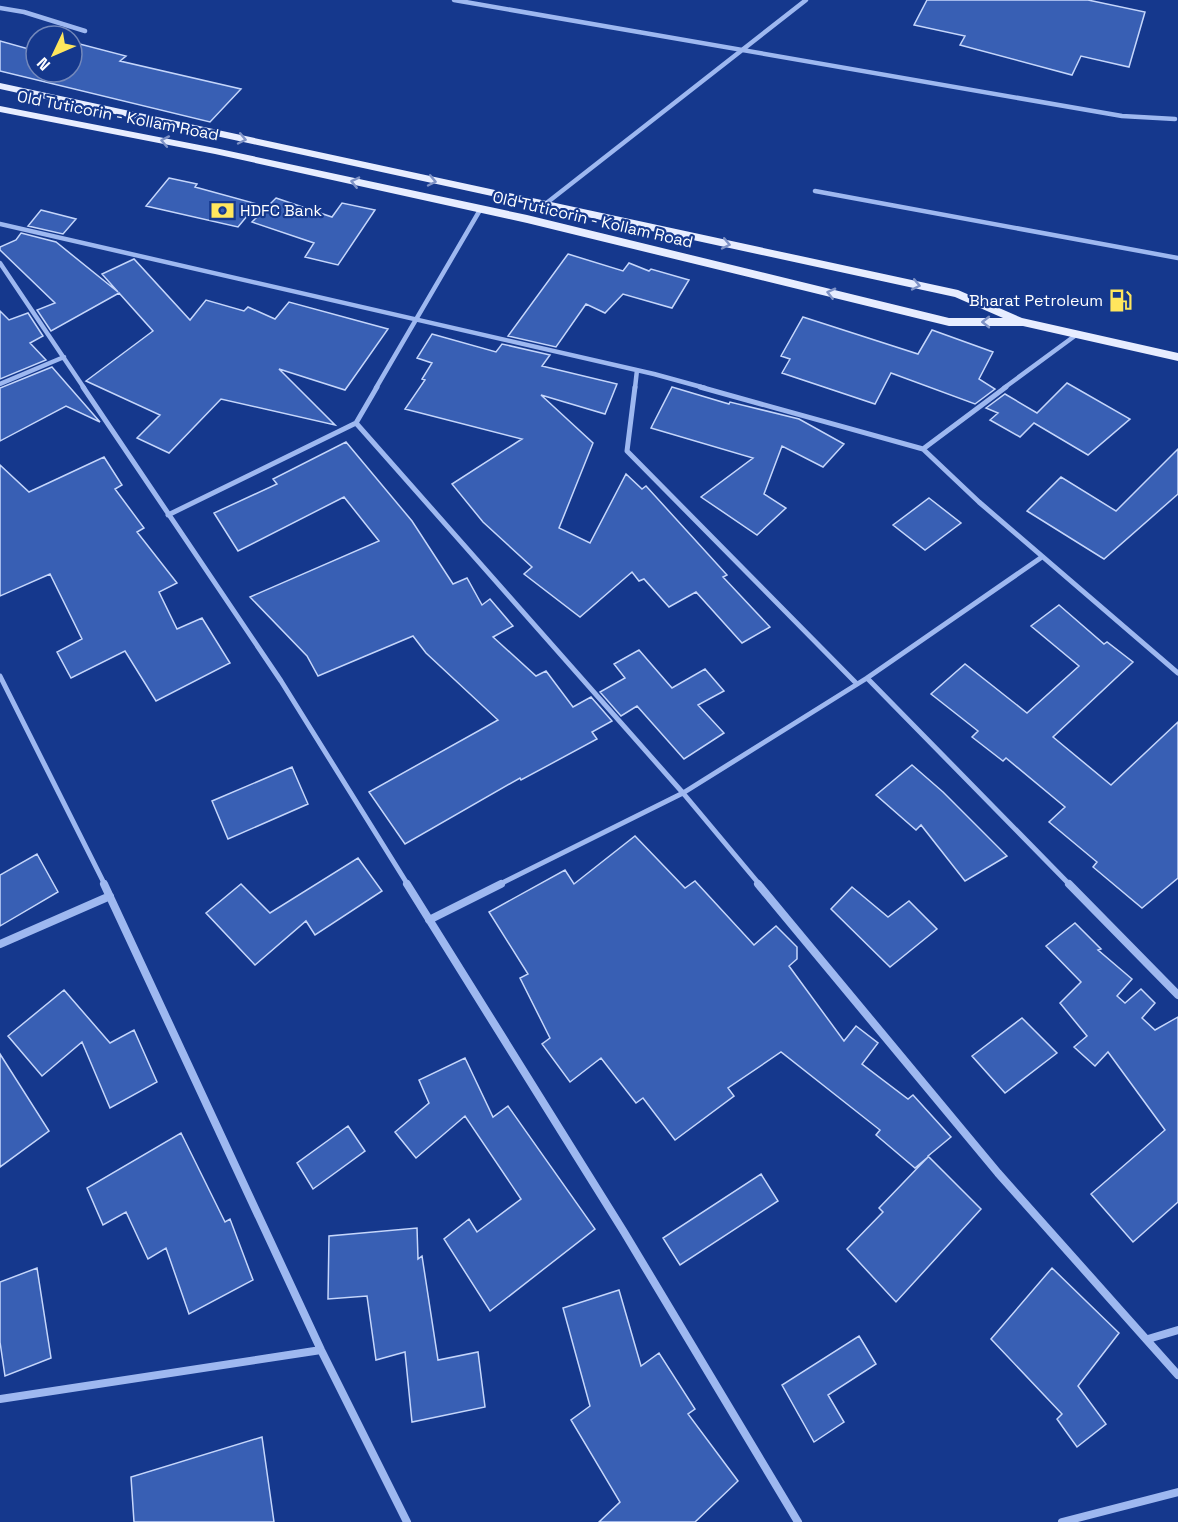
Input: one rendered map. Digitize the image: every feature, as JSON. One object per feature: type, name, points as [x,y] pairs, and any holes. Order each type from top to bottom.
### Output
[{"type":"main road","points":[[0,86],[958,294],[1023,322]]},
{"type":"main road","name":"Old Tuticorin - Kollam Road","points":[[0,109],[215,151],[538,221],[950,322],[1023,322],[1178,357]]},
{"type":"street","points":[[454,0],[1122,116],[1175,119]]},
{"type":"street","points":[[544,205],[806,0]]},
{"type":"street","points":[[0,8],[24,12],[85,31]]},
{"type":"street","points":[[814,191],[1178,258]]},
{"type":"street","points":[[168,514],[356,423],[480,210]]},
{"type":"street","points":[[0,224],[637,370],[923,449],[1042,557],[1178,673]]},
{"type":"street","points":[[0,263],[280,681],[624,1232],[798,1522]]},
{"type":"street","points":[[923,449],[1076,335]]},
{"type":"street","points":[[0,384],[64,357]]},
{"type":"street","points":[[637,370],[627,451],[856,683]]},
{"type":"street","points":[[356,423],[684,793],[998,1173],[1178,1375]]},
{"type":"street","points":[[429,920],[684,793],[867,678],[1042,557]]},
{"type":"street","points":[[0,676],[110,896],[321,1350],[407,1522]]},
{"type":"street","points":[[867,678],[1178,995]]},
{"type":"street","points":[[0,944],[110,896]]},
{"type":"street","points":[[1148,1340],[1178,1330]]},
{"type":"street","points":[[0,1399],[321,1350]]},
{"type":"street","points":[[1062,1522],[1178,1492]]},
{"type":"building","points":[[927,0],[1088,0],[1145,12],[1129,67],[1081,56],[1072,75],[960,45],[965,36],[914,25]]},
{"type":"building","points":[[0,41],[24,48],[24,77],[0,71]]},
{"type":"building","points":[[84,45],[126,56],[120,61],[241,89],[210,122],[54,84],[84,84]]},
{"type":"building","points":[[169,178],[197,184],[195,187],[257,204],[238,227],[146,206]]},
{"type":"building","points":[[276,198],[332,217],[342,203],[375,210],[338,265],[305,257],[314,243],[252,222]]},
{"type":"building","points":[[41,210],[76,219],[63,234],[28,226]]},
{"type":"building","points":[[21,233],[56,242],[118,292],[102,274],[134,259],[190,320],[206,300],[244,311],[248,307],[275,319],[289,302],[388,329],[345,390],[279,369],[335,425],[221,399],[169,453],[137,438],[160,415],[86,381],[153,331],[119,293],[51,331],[37,310],[55,303],[0,250],[0,247],[16,240]]},
{"type":"building","points":[[568,254],[623,271],[629,263],[649,271],[651,269],[689,280],[672,308],[623,294],[605,313],[586,304],[556,347],[508,336]]},
{"type":"building","points":[[0,311],[9,320],[28,313],[43,336],[30,343],[46,360],[0,379]]},
{"type":"building","points":[[803,317],[918,354],[932,330],[993,352],[979,379],[995,389],[975,404],[891,373],[875,404],[782,373],[790,359],[781,356]]},
{"type":"building","points":[[432,334],[496,352],[502,344],[550,355],[542,366],[617,384],[605,414],[541,395],[593,443],[559,528],[590,543],[626,474],[642,489],[646,486],[727,575],[723,577],[770,627],[742,643],[696,592],[669,607],[644,579],[639,581],[632,572],[580,617],[524,574],[532,567],[483,522],[452,484],[522,439],[405,409],[425,380],[422,379],[432,363],[417,358]]},
{"type":"building","points":[[52,367],[100,422],[66,406],[0,441],[0,388]]},
{"type":"building","points":[[1067,383],[1130,419],[1088,455],[1034,423],[1020,437],[990,420],[998,413],[986,408],[1005,394],[1037,413]]},
{"type":"building","points":[[672,387],[729,404],[730,402],[799,419],[844,444],[823,467],[782,446],[764,494],[786,508],[757,535],[701,497],[753,458],[651,428]]},
{"type":"building","points":[[346,442],[412,521],[453,584],[467,578],[482,605],[490,599],[513,626],[493,637],[536,676],[546,671],[573,707],[591,697],[612,721],[592,732],[597,739],[521,780],[520,778],[405,844],[369,792],[498,720],[426,653],[413,636],[318,676],[307,656],[250,597],[379,541],[344,497],[238,551],[214,513],[277,484],[273,479]]},
{"type":"building","points":[[1178,449],[1178,494],[1104,559],[1027,511],[1061,477],[1116,511]]},
{"type":"building","points":[[104,457],[122,485],[115,489],[144,528],[137,532],[177,583],[159,592],[177,629],[202,618],[230,663],[156,701],[125,651],[71,678],[57,652],[82,639],[50,574],[0,596],[0,465],[29,492]]},
{"type":"building","points":[[929,498],[961,523],[925,550],[893,525]]},
{"type":"building","points":[[1059,605],[1104,644],[1107,642],[1133,662],[1053,737],[1111,785],[1178,722],[1178,878],[1142,908],[1093,867],[1097,862],[1049,822],[1065,807],[1006,758],[1003,761],[972,737],[978,731],[931,694],[965,664],[1027,713],[1079,666],[1031,626]]},
{"type":"building","points":[[639,650],[672,688],[705,669],[724,691],[698,705],[724,733],[684,759],[637,706],[621,716],[600,692],[625,678],[614,664]]},
{"type":"building","points":[[912,765],[943,792],[1007,856],[965,881],[921,825],[916,830],[876,795]]},
{"type":"building","points":[[292,767],[308,804],[228,839],[212,801]]},
{"type":"building","points":[[635,836],[685,888],[695,881],[754,945],[776,926],[797,947],[797,959],[789,966],[844,1041],[856,1026],[878,1043],[862,1064],[908,1099],[913,1095],[951,1137],[928,1156],[981,1209],[896,1302],[847,1249],[883,1212],[879,1208],[928,1157],[915,1168],[876,1135],[880,1130],[781,1052],[728,1088],[734,1096],[675,1140],[643,1098],[636,1103],[601,1058],[570,1082],[542,1044],[550,1038],[520,978],[528,974],[489,912],[565,870],[574,884]]},
{"type":"building","points":[[37,854],[58,892],[0,926],[0,875]]},
{"type":"building","points":[[358,858],[382,891],[315,935],[306,921],[255,965],[206,913],[241,884],[270,913]]},
{"type":"building","points":[[852,887],[888,917],[909,901],[937,929],[890,967],[831,909]]},
{"type":"building","points":[[1075,923],[1101,949],[1098,950],[1132,979],[1117,996],[1125,1003],[1141,989],[1155,1003],[1142,1018],[1155,1030],[1178,1017],[1178,1202],[1133,1242],[1091,1194],[1165,1130],[1108,1052],[1095,1066],[1074,1047],[1087,1036],[1060,1003],[1081,982],[1046,946]]},
{"type":"building","points":[[64,990],[110,1043],[134,1030],[157,1082],[110,1108],[82,1042],[42,1076],[8,1036]]},
{"type":"building","points":[[1022,1018],[1057,1053],[1005,1093],[972,1056]]},
{"type":"building","points":[[0,1054],[49,1131],[0,1167]]},
{"type":"building","points":[[465,1058],[493,1117],[508,1106],[595,1229],[490,1311],[444,1239],[469,1219],[477,1232],[521,1199],[465,1116],[416,1158],[395,1132],[429,1103],[419,1080]]},
{"type":"building","points":[[348,1126],[365,1151],[313,1189],[297,1163]]},
{"type":"building","points":[[181,1133],[225,1222],[230,1219],[253,1280],[189,1314],[166,1248],[148,1259],[126,1212],[103,1225],[87,1188]]},
{"type":"building","points":[[761,1174],[778,1201],[680,1265],[663,1238]]},
{"type":"building","points":[[417,1228],[418,1259],[422,1256],[438,1360],[478,1352],[485,1407],[412,1422],[405,1352],[376,1360],[367,1296],[328,1299],[329,1236]]},
{"type":"building","points":[[37,1268],[51,1358],[5,1376],[0,1342],[0,1282]]},
{"type":"building","points":[[1052,1268],[1119,1333],[1078,1386],[1106,1424],[1077,1447],[1057,1419],[1062,1414],[991,1339]]},
{"type":"building","points":[[619,1290],[641,1366],[659,1353],[695,1409],[688,1414],[738,1481],[695,1522],[599,1522],[620,1502],[571,1420],[590,1406],[563,1308]]},
{"type":"building","points":[[859,1336],[876,1364],[828,1395],[844,1422],[814,1442],[782,1385]]},
{"type":"building","points":[[262,1437],[274,1522],[134,1522],[131,1477]]},
{"type":"place","name":"HDFC Bank","points":[[222,210]]},
{"type":"place","name":"Bharat Petroleum","points":[[1121,300]]}]
